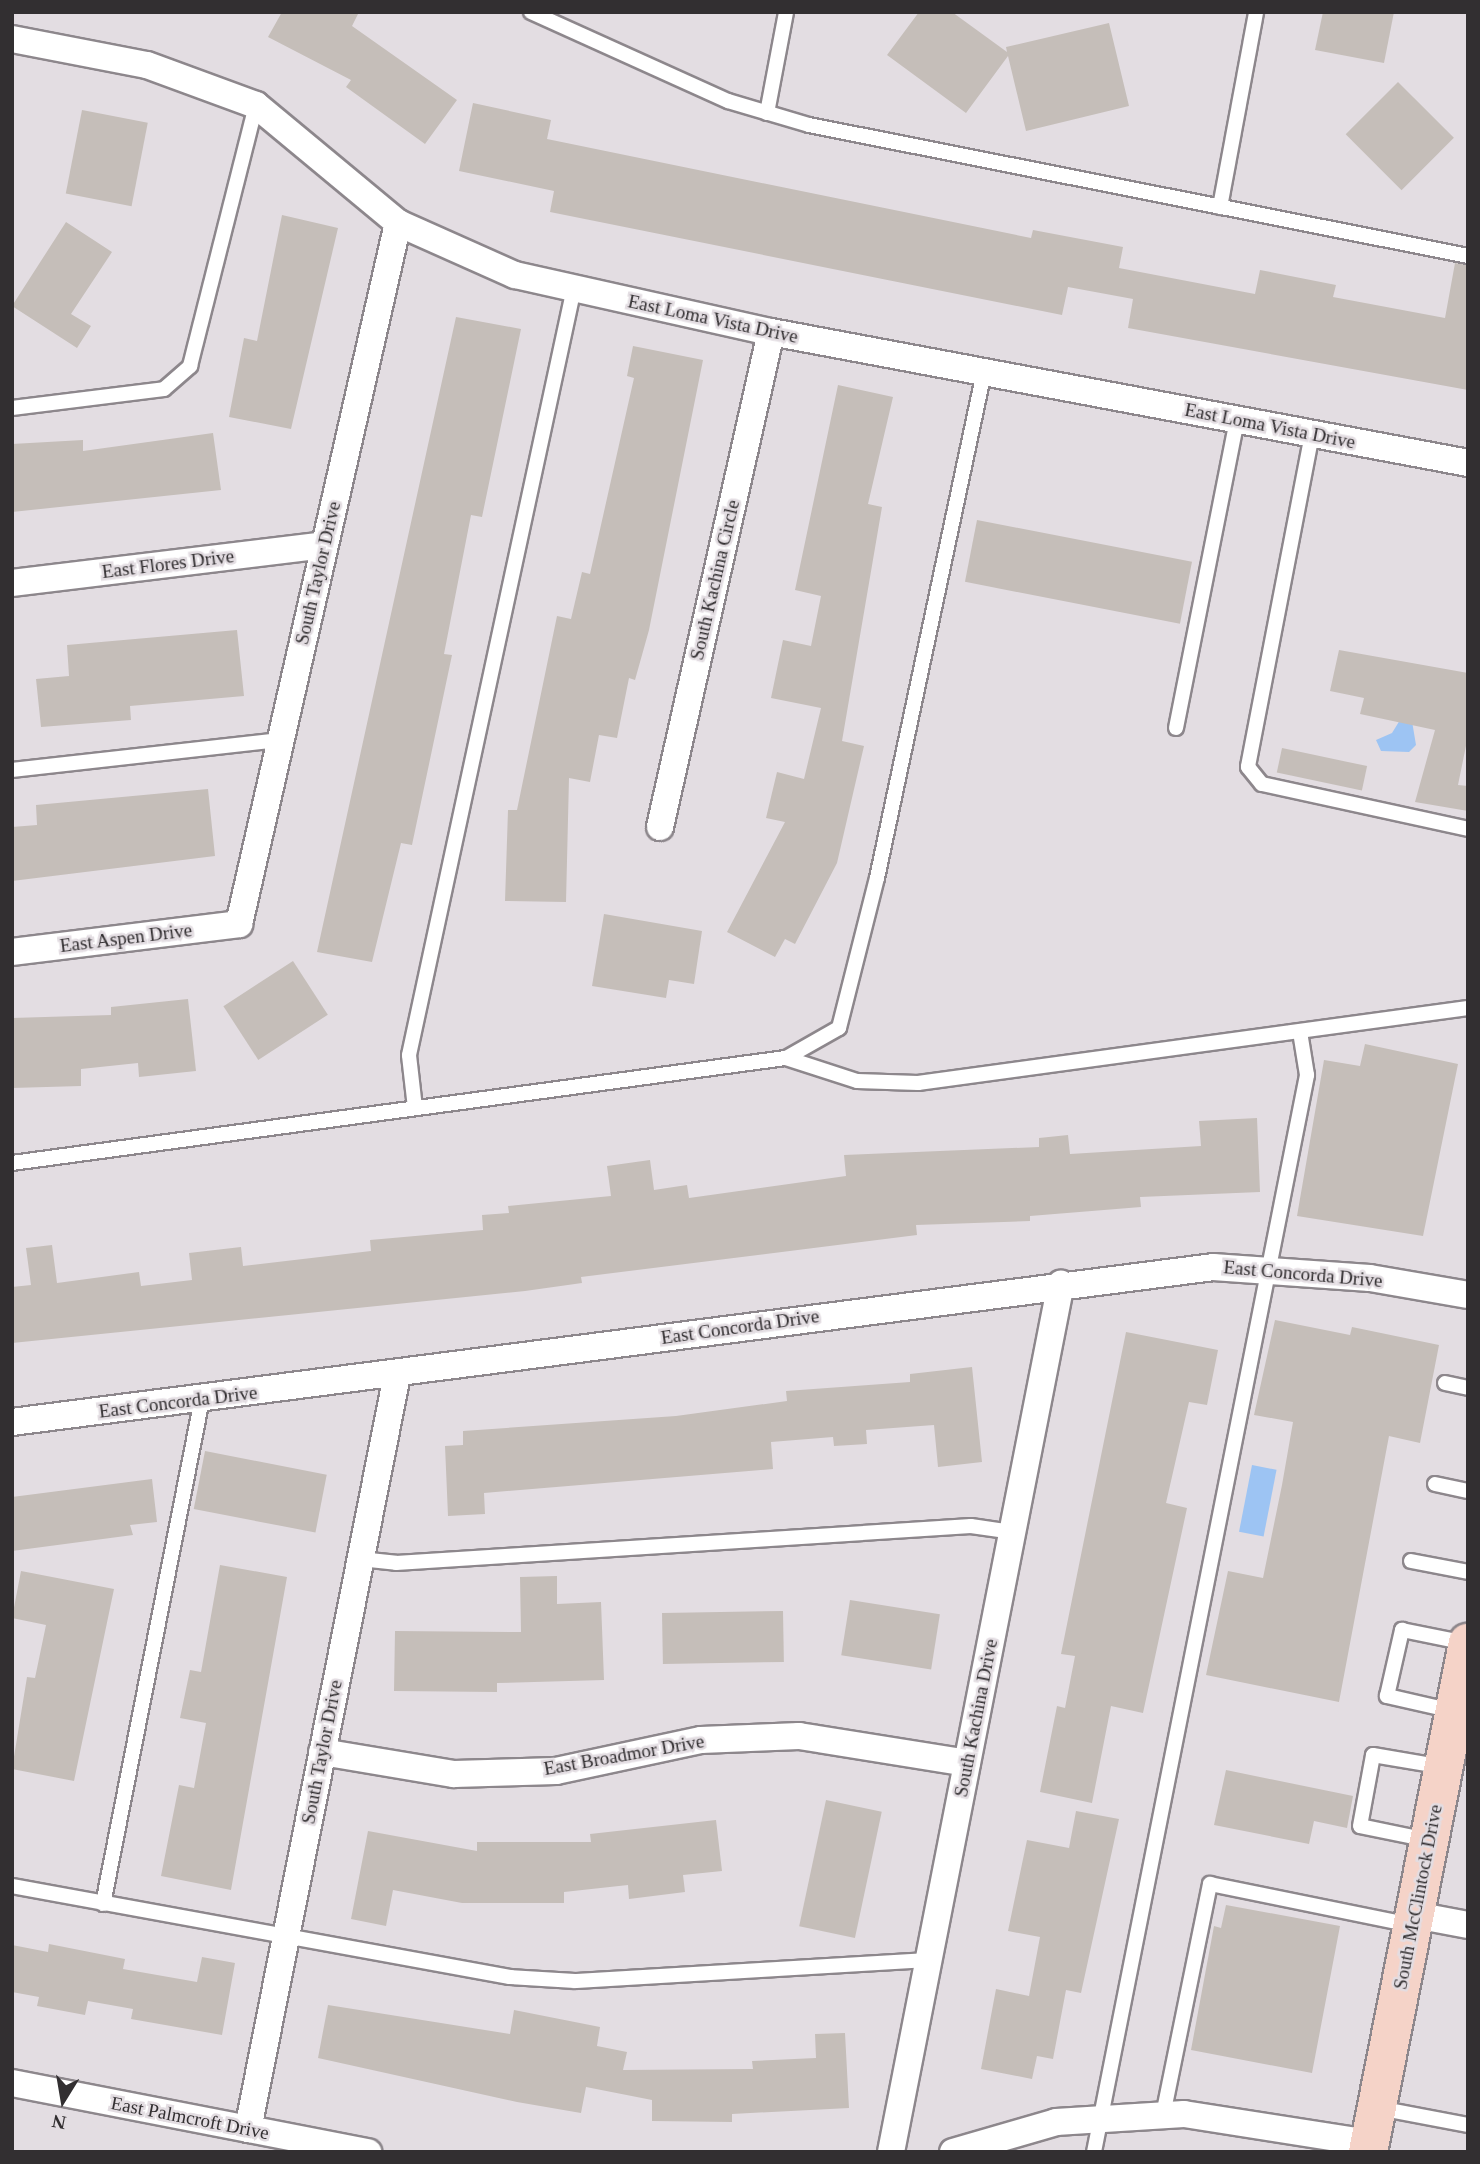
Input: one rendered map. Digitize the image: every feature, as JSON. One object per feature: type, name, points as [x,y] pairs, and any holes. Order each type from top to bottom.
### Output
[{"type":"main road","name":"South McClintock Drive","points":[[1372,2134],[1429,1840],[1444,1768],[1458,1719],[1468,1643]]},
{"type":"street","name":"East Loma Vista Drive","points":[[12,39],[147,65],[256,105],[398,223],[515,275],[771,332],[1468,463]]},
{"type":"street","name":"South Taylor Drive","points":[[239,925],[398,223]]},
{"type":"street","name":"South Kachina Circle","points":[[660,827],[771,332]]},
{"type":"street","name":"East Flores Drive","points":[[12,583],[324,545]]},
{"type":"street","name":"East Aspen Drive","points":[[12,952],[239,925]]},
{"type":"street","name":"East Concorda Drive","points":[[12,1422],[397,1375],[1061,1283],[1213,1267],[1266,1269],[1468,1296]]},
{"type":"street","name":"South Kachina Drive","points":[[891,2152],[1061,1283]]},
{"type":"street","name":"South Taylor Drive","points":[[248,2129],[397,1375]]},
{"type":"street","name":"East Broadmor Drive","points":[[322,1752],[454,1774],[556,1771],[701,1740],[799,1736],[967,1763]]},
{"type":"street","points":[[1414,1920],[1468,1925]]},
{"type":"street","name":"East Palmcroft Drive","points":[[12,2084],[368,2152]]},
{"type":"street","points":[[953,2152],[1056,2122],[1101,2116],[1163,2115],[1372,2134]]},
{"type":"lane","points":[[531,12],[766,113],[1468,256]]},
{"type":"lane","points":[[766,113],[786,12]]},
{"type":"lane","points":[[1220,207],[1256,12]]},
{"type":"lane","points":[[12,408],[164,389],[190,366],[256,105]]},
{"type":"lane","points":[[415,1108],[409,1055],[575,288]]},
{"type":"lane","points":[[12,1163],[786,1058],[839,1028],[877,878],[984,372]]},
{"type":"lane","points":[[1176,728],[1237,420]]},
{"type":"lane","points":[[1312,434],[1248,767],[1262,784],[1468,829]]},
{"type":"lane","points":[[12,770],[280,740]]},
{"type":"lane","points":[[786,1058],[857,1081],[918,1083],[1468,1008]]},
{"type":"lane","points":[[1094,2152],[1266,1269],[1307,1075],[1300,1032]]},
{"type":"lane","points":[[1445,1383],[1468,1388]]},
{"type":"lane","points":[[103,1904],[202,1399]]},
{"type":"lane","points":[[1435,1484],[1468,1491]]},
{"type":"lane","points":[[360,1559],[396,1563],[971,1526],[1012,1532]]},
{"type":"lane","points":[[1411,1561],[1468,1572]]},
{"type":"lane","points":[[1458,1719],[1387,1696],[1402,1630],[1468,1643]]},
{"type":"lane","points":[[1429,1840],[1360,1826],[1373,1755],[1444,1768]]},
{"type":"lane","points":[[1163,2115],[1210,1884],[1414,1920]]},
{"type":"lane","points":[[12,1886],[285,1939],[510,1977],[575,1981],[929,1960]]},
{"type":"lane","points":[[1372,2134],[1468,2125]]},
{"type":"water","points":[[1400,720],[1412,721],[1416,745],[1409,752],[1381,751],[1376,740],[1392,733]]},
{"type":"water","points":[[1252,1465],[1277,1470],[1264,1537],[1239,1532]]},
{"type":"building","points":[[282,12],[359,12],[352,26],[457,100],[425,144],[346,87],[351,80],[268,37]]},
{"type":"building","points":[[919,12],[952,12],[1007,52],[1006,47],[1109,23],[1129,106],[1026,131],[1008,56],[966,113],[887,55]]},
{"type":"building","points":[[1323,12],[1394,12],[1384,63],[1315,50]]},
{"type":"building","points":[[1398,82],[1454,138],[1402,190],[1346,134]]},
{"type":"building","points":[[473,103],[551,120],[547,139],[1031,238],[1033,230],[1123,247],[1119,268],[1255,294],[1260,270],[1336,285],[1333,297],[1445,318],[1455,263],[1468,265],[1468,390],[1128,328],[1133,299],[1068,287],[1062,315],[550,212],[554,191],[459,171]]},
{"type":"building","points":[[82,110],[148,123],[132,206],[66,193]]},
{"type":"building","points":[[282,215],[338,228],[291,429],[229,417],[244,338],[257,341]]},
{"type":"building","points":[[66,222],[112,252],[71,314],[91,326],[77,348],[12,306]]},
{"type":"building","points":[[456,317],[521,329],[482,517],[471,515],[444,654],[452,655],[412,845],[401,843],[372,962],[317,952]]},
{"type":"building","points":[[633,346],[703,360],[649,630],[635,680],[629,678],[617,738],[599,735],[590,782],[569,778],[566,902],[505,901],[508,810],[517,810],[557,616],[571,619],[582,572],[590,574],[634,378],[627,376]]},
{"type":"building","points":[[838,385],[893,397],[868,504],[882,507],[842,741],[864,746],[837,863],[795,944],[785,939],[775,957],[727,932],[785,822],[766,818],[777,772],[804,779],[821,708],[771,698],[783,640],[811,646],[821,596],[795,590]]},
{"type":"building","points":[[213,433],[221,490],[12,512],[12,444],[83,440],[83,451]]},
{"type":"building","points":[[977,520],[1192,562],[1180,624],[965,582]]},
{"type":"building","points":[[237,630],[244,696],[130,706],[131,720],[41,727],[36,679],[69,676],[67,645]]},
{"type":"building","points":[[1339,650],[1468,673],[1468,736],[1458,785],[1468,786],[1468,811],[1415,802],[1435,730],[1360,714],[1364,698],[1330,691]]},
{"type":"building","points":[[1282,748],[1367,766],[1362,791],[1277,772]]},
{"type":"building","points":[[208,789],[215,856],[12,881],[12,827],[37,825],[36,805]]},
{"type":"building","points":[[604,914],[702,931],[694,984],[669,980],[666,998],[592,986]]},
{"type":"building","points":[[293,961],[328,1015],[258,1060],[223,1006]]},
{"type":"building","points":[[188,999],[196,1071],[139,1077],[138,1063],[81,1069],[81,1086],[12,1088],[12,1018],[111,1015],[111,1007]]},
{"type":"building","points":[[1365,1044],[1458,1064],[1423,1236],[1297,1216],[1324,1060],[1360,1066]]},
{"type":"building","points":[[1257,1118],[1260,1192],[1140,1197],[1141,1207],[1030,1216],[1030,1221],[916,1225],[917,1235],[581,1277],[582,1283],[525,1291],[12,1343],[12,1287],[31,1285],[26,1248],[52,1245],[57,1283],[139,1272],[141,1286],[192,1280],[189,1253],[241,1247],[243,1266],[371,1251],[370,1240],[483,1230],[482,1215],[509,1213],[508,1206],[611,1196],[607,1166],[650,1160],[654,1190],[687,1185],[689,1198],[846,1176],[844,1155],[1039,1147],[1039,1138],[1068,1135],[1070,1154],[1201,1146],[1199,1121]]},
{"type":"building","points":[[1275,1320],[1350,1335],[1352,1327],[1439,1345],[1420,1443],[1389,1436],[1339,1702],[1206,1675],[1228,1571],[1263,1578],[1282,1485],[1293,1422],[1254,1415]]},
{"type":"building","points":[[1126,1332],[1218,1350],[1207,1405],[1189,1402],[1166,1503],[1187,1508],[1143,1713],[1111,1706],[1092,1803],[1040,1792],[1057,1706],[1065,1708],[1075,1656],[1061,1654]]},
{"type":"building","points":[[972,1367],[982,1462],[938,1467],[934,1425],[866,1430],[867,1444],[834,1446],[833,1437],[771,1442],[773,1469],[484,1493],[485,1514],[448,1516],[445,1446],[463,1445],[463,1431],[676,1416],[787,1401],[786,1391],[910,1382],[910,1374]]},
{"type":"building","points":[[205,1451],[327,1475],[315,1533],[194,1509]]},
{"type":"building","points":[[152,1479],[157,1522],[130,1525],[133,1535],[12,1551],[12,1497]]},
{"type":"building","points":[[220,1565],[287,1577],[231,1890],[161,1876],[179,1785],[194,1788],[206,1723],[180,1718],[190,1670],[201,1672]]},
{"type":"building","points":[[21,1571],[114,1589],[74,1781],[12,1769],[27,1677],[35,1678],[46,1625],[12,1618]]},
{"type":"building","points":[[557,1576],[557,1604],[601,1602],[604,1680],[497,1683],[497,1692],[394,1691],[395,1631],[521,1632],[520,1577]]},
{"type":"building","points":[[850,1600],[940,1614],[931,1670],[841,1655]]},
{"type":"building","points":[[783,1611],[784,1662],[663,1664],[662,1613]]},
{"type":"building","points":[[1226,1770],[1353,1796],[1347,1828],[1314,1821],[1309,1844],[1214,1825]]},
{"type":"building","points":[[826,1800],[882,1812],[855,1938],[799,1926]]},
{"type":"building","points":[[1076,1811],[1119,1819],[1081,1993],[1066,1990],[1053,2059],[1037,2056],[1032,2079],[981,2069],[996,1989],[1029,1996],[1040,1937],[1008,1931],[1027,1840],[1069,1848]]},
{"type":"building","points":[[716,1820],[722,1871],[683,1875],[685,1892],[629,1899],[628,1885],[564,1892],[564,1903],[462,1903],[393,1890],[386,1926],[351,1919],[368,1831],[477,1851],[477,1842],[591,1842],[590,1834]]},
{"type":"building","points":[[1226,1905],[1340,1926],[1312,2073],[1191,2050],[1214,1926],[1221,1928]]},
{"type":"building","points":[[49,1944],[125,1959],[123,1969],[197,1982],[202,1957],[235,1963],[222,2035],[131,2019],[133,2009],[88,2001],[85,2015],[37,2006],[39,1997],[12,1992],[12,1945],[48,1952]]},
{"type":"building","points":[[328,2005],[510,2034],[514,2010],[600,2027],[597,2046],[627,2052],[623,2070],[753,2069],[752,2061],[816,2058],[815,2034],[845,2033],[849,2108],[732,2114],[732,2122],[652,2121],[652,2100],[586,2087],[581,2113],[517,2102],[318,2058]]}]
